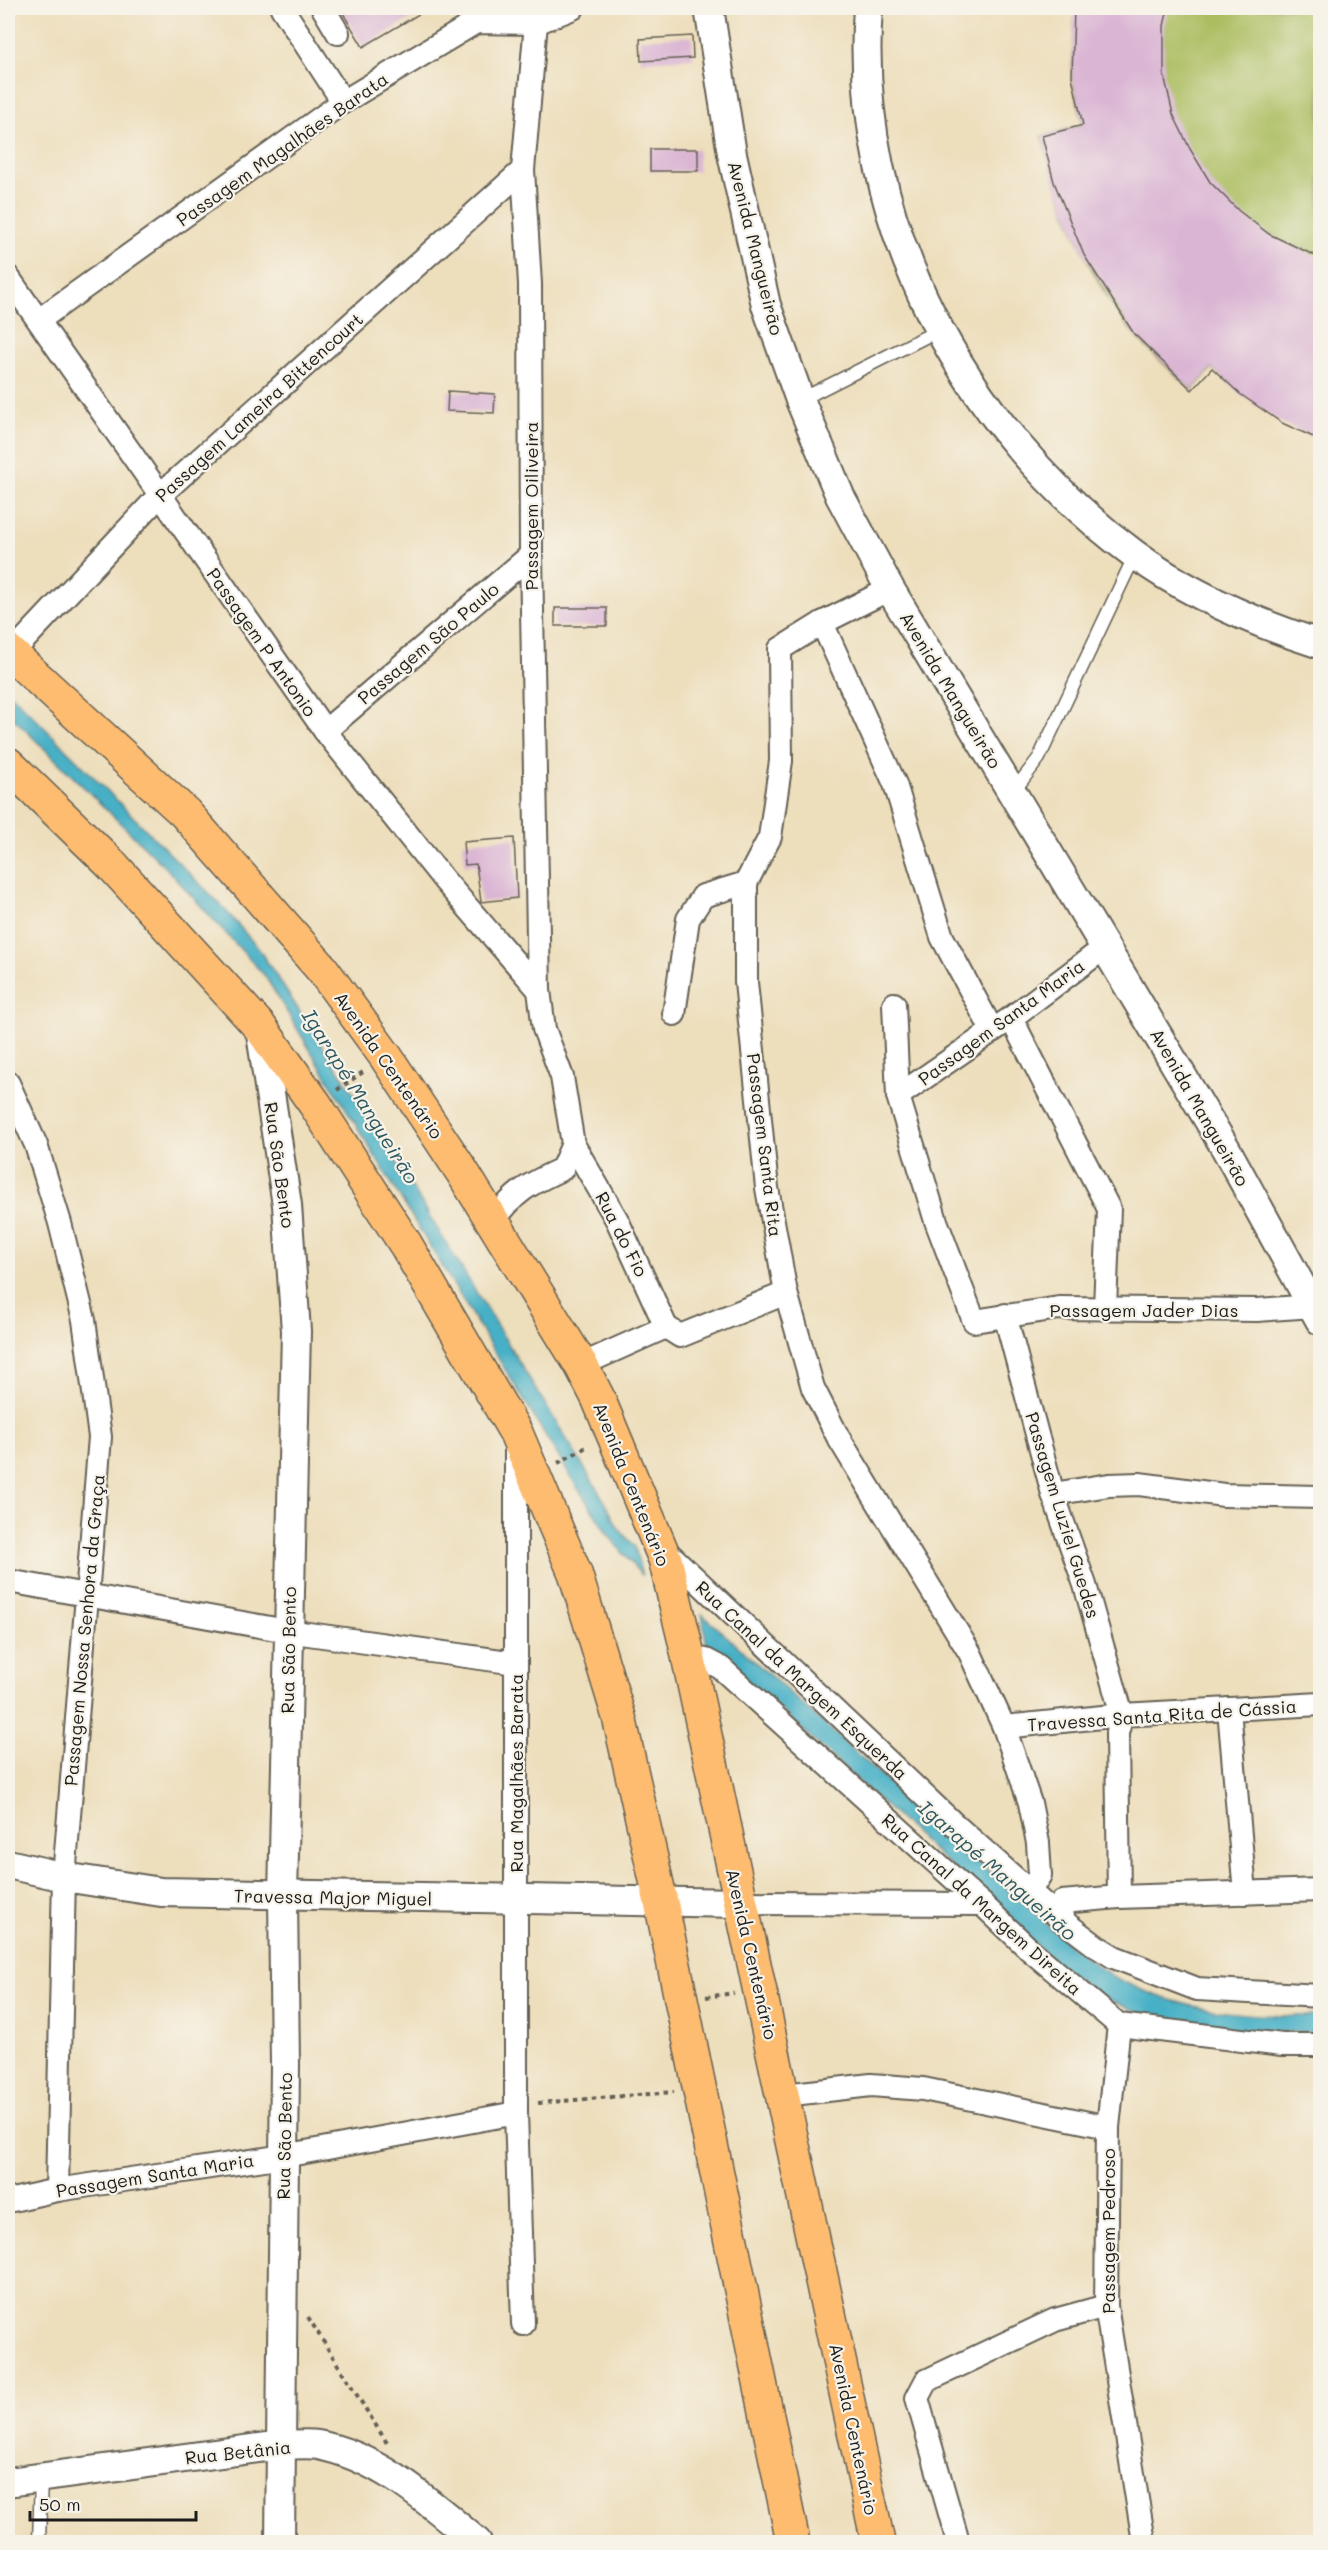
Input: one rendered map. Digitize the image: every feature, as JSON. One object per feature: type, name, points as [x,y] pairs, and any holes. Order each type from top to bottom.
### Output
[{"type":"main road","name":"Avenida Centenário","points":[[9,654],[185,813],[322,969],[386,1057],[493,1222],[581,1365],[598,1398],[665,1559],[689,1657],[878,2542]]},
{"type":"main road","points":[[8,764],[112,865],[260,1027],[315,1104],[406,1245],[516,1433],[578,1584],[619,1717],[661,1902],[794,2542]]},
{"type":"street","points":[[282,8],[343,102]]},
{"type":"street","points":[[323,8],[338,33]]},
{"type":"street","name":"Passagem Magalhães Barata","points":[[39,320],[343,102],[476,22],[536,23],[573,8]]},
{"type":"street","name":"Avenida Mangueirão","points":[[709,8],[732,154],[764,293],[800,400],[840,496],[890,589],[1226,1149],[1317,1313]]},
{"type":"street","points":[[868,8],[869,92],[879,160],[896,227],[920,291],[939,330],[989,411],[1032,464],[1081,512],[1135,555],[1193,591],[1255,621],[1320,644]]},
{"type":"street","name":"Passagem Oiliveira","points":[[536,23],[523,170],[530,284],[531,555],[539,990],[544,1029],[562,1077],[573,1144]]},
{"type":"street","name":"Passagem Lameira Bittencourt","points":[[9,654],[159,496],[523,170]]},
{"type":"street","name":"Passagem P Antonio","points":[[8,277],[325,731],[444,880],[539,990]]},
{"type":"street","name":"Passagem São Paulo","points":[[325,731],[531,555]]},
{"type":"street","name":"Passagem Santa Rita","points":[[890,589],[822,623],[780,649],[781,761],[770,837],[746,883],[748,1005],[766,1188],[786,1293],[818,1398],[838,1437],[970,1653],[1004,1727],[1030,1803],[1038,1844],[1040,1875],[1030,1891]]},
{"type":"street","points":[[822,623],[895,784],[942,938],[992,1030]]},
{"type":"street","points":[[674,1014],[688,919],[703,896],[746,883]]},
{"type":"street","name":"Passagem Santa Maria","points":[[898,1096],[1011,1018],[1104,948]]},
{"type":"street","points":[[894,1004],[898,1096]]},
{"type":"street","points":[[1011,1018],[1109,1209],[1105,1308]]},
{"type":"street","name":"Rua São Bento","points":[[260,1027],[287,1205],[296,1330],[287,1631],[283,1896],[284,2156],[280,2542]]},
{"type":"street","name":"Passagem Nossa Senhora da Graça","points":[[8,1083],[39,1156],[60,1223],[84,1320],[100,1437],[85,1596],[64,1877],[57,2190]]},
{"type":"street","name":"Passagem Jader Dias","points":[[898,1096],[936,1221],[974,1321],[1059,1308],[1257,1310],[1317,1313]]},
{"type":"street","points":[[493,1222],[509,1199],[535,1182],[562,1169],[573,1144]]},
{"type":"street","name":"Rua do Fio","points":[[573,1144],[617,1220],[666,1327]]},
{"type":"street","points":[[581,1365],[666,1327],[681,1336],[786,1293]]},
{"type":"street","name":"Passagem Luziel Guedes","points":[[1005,1315],[1053,1494],[1085,1585],[1122,1715]]},
{"type":"street","name":"Rua Magalhães Barata","points":[[516,1433],[516,2109],[523,2324]]},
{"type":"street","points":[[1053,1494],[1109,1485],[1139,1484],[1224,1495],[1320,1497]]},
{"type":"street","name":"Rua Canal da Margem Esquerda","points":[[658,1543],[841,1719],[1063,1921],[1114,1957],[1197,1989],[1320,1996]]},
{"type":"street","points":[[8,1581],[287,1631],[516,1663]]},
{"type":"street","name":"Rua Canal da Margem Direita","points":[[689,1657],[706,1660],[721,1668],[1029,1949],[1119,2025]]},
{"type":"street","name":"Travessa Santa Rita de Cássia","points":[[1004,1727],[1122,1715],[1320,1704]]},
{"type":"street","points":[[1229,1709],[1245,1893]]},
{"type":"street","points":[[1119,1897],[1117,1732],[1122,1715]]},
{"type":"street","name":"Travessa Major Miguel","points":[[8,1864],[64,1877],[161,1892],[740,1903]]},
{"type":"street","points":[[1063,1921],[1062,1902],[1119,1897],[1320,1890]]},
{"type":"street","points":[[740,1903],[982,1904]]},
{"type":"street","points":[[1119,2025],[1282,2045],[1320,2045]]},
{"type":"street","name":"Passagem Pedroso","points":[[1119,2025],[1108,2127],[1106,2306],[1144,2542]]},
{"type":"street","points":[[784,2096],[871,2085],[923,2089],[1108,2127]]},
{"type":"street","name":"Passagem Santa Maria","points":[[8,2201],[57,2190],[284,2156],[516,2109]]},
{"type":"street","points":[[958,2542],[917,2398],[929,2378],[1055,2320],[1106,2306]]},
{"type":"street","name":"Rua Betânia","points":[[8,2482],[281,2445],[317,2445],[344,2453],[385,2472],[417,2491],[477,2542]]},
{"type":"lane","points":[[800,400],[939,330]]},
{"type":"lane","points":[[1012,793],[1039,758],[1135,555]]},
{"type":"lane","points":[[39,2542],[41,2477]]},
{"type":"path","points":[[328,1095],[370,1068]]},
{"type":"path","points":[[552,1467],[589,1445]]},
{"type":"path","points":[[682,2002],[760,1988]]},
{"type":"path","points":[[516,2109],[699,2090]]},
{"type":"path","points":[[307,2315],[392,2452]]},
{"type":"green space","points":[[1075,8],[1320,8],[1320,440],[1263,408],[1212,368],[1192,390],[1136,336],[1105,292],[1067,214],[1042,136],[1083,125],[1072,77]]},
{"type":"water","points":[[8,691],[221,905],[258,948],[362,1106],[604,1500],[619,1529],[635,1547],[642,1576],[609,1536],[572,1479],[265,976],[167,869],[8,713]]},
{"type":"water","points":[[702,1614],[1072,1947],[1100,1968],[1143,1990],[1192,2006],[1242,2014],[1320,2016],[1320,2032],[1217,2032],[1152,2017],[1103,1998],[1059,1966],[781,1710],[707,1646]]},
{"type":"building","points":[[340,8],[429,8],[363,47]]},
{"type":"building","points":[[1074,8],[1168,8],[1164,26],[1164,75],[1173,114],[1210,182],[1239,211],[1269,234],[1320,258],[1320,440],[1282,423],[1240,394],[1212,368],[1192,390],[1134,334],[1084,255],[1054,182],[1042,136],[1083,125],[1072,77]]},
{"type":"building","points":[[692,36],[693,58],[641,61],[640,39]]},
{"type":"building","points":[[650,149],[698,149],[698,171],[650,171]]},
{"type":"building","points":[[448,391],[495,394],[494,413],[447,411]]},
{"type":"building","points":[[555,608],[607,608],[607,626],[555,626]]},
{"type":"building","points":[[514,838],[517,898],[481,902],[476,864],[465,865],[463,842]]},
{"type":"water label","name":"Igarapé Mangueirão","points":[[361,1096]]},
{"type":"water label","name":"Igarapé Mangueirão","points":[[998,1870]]}]
